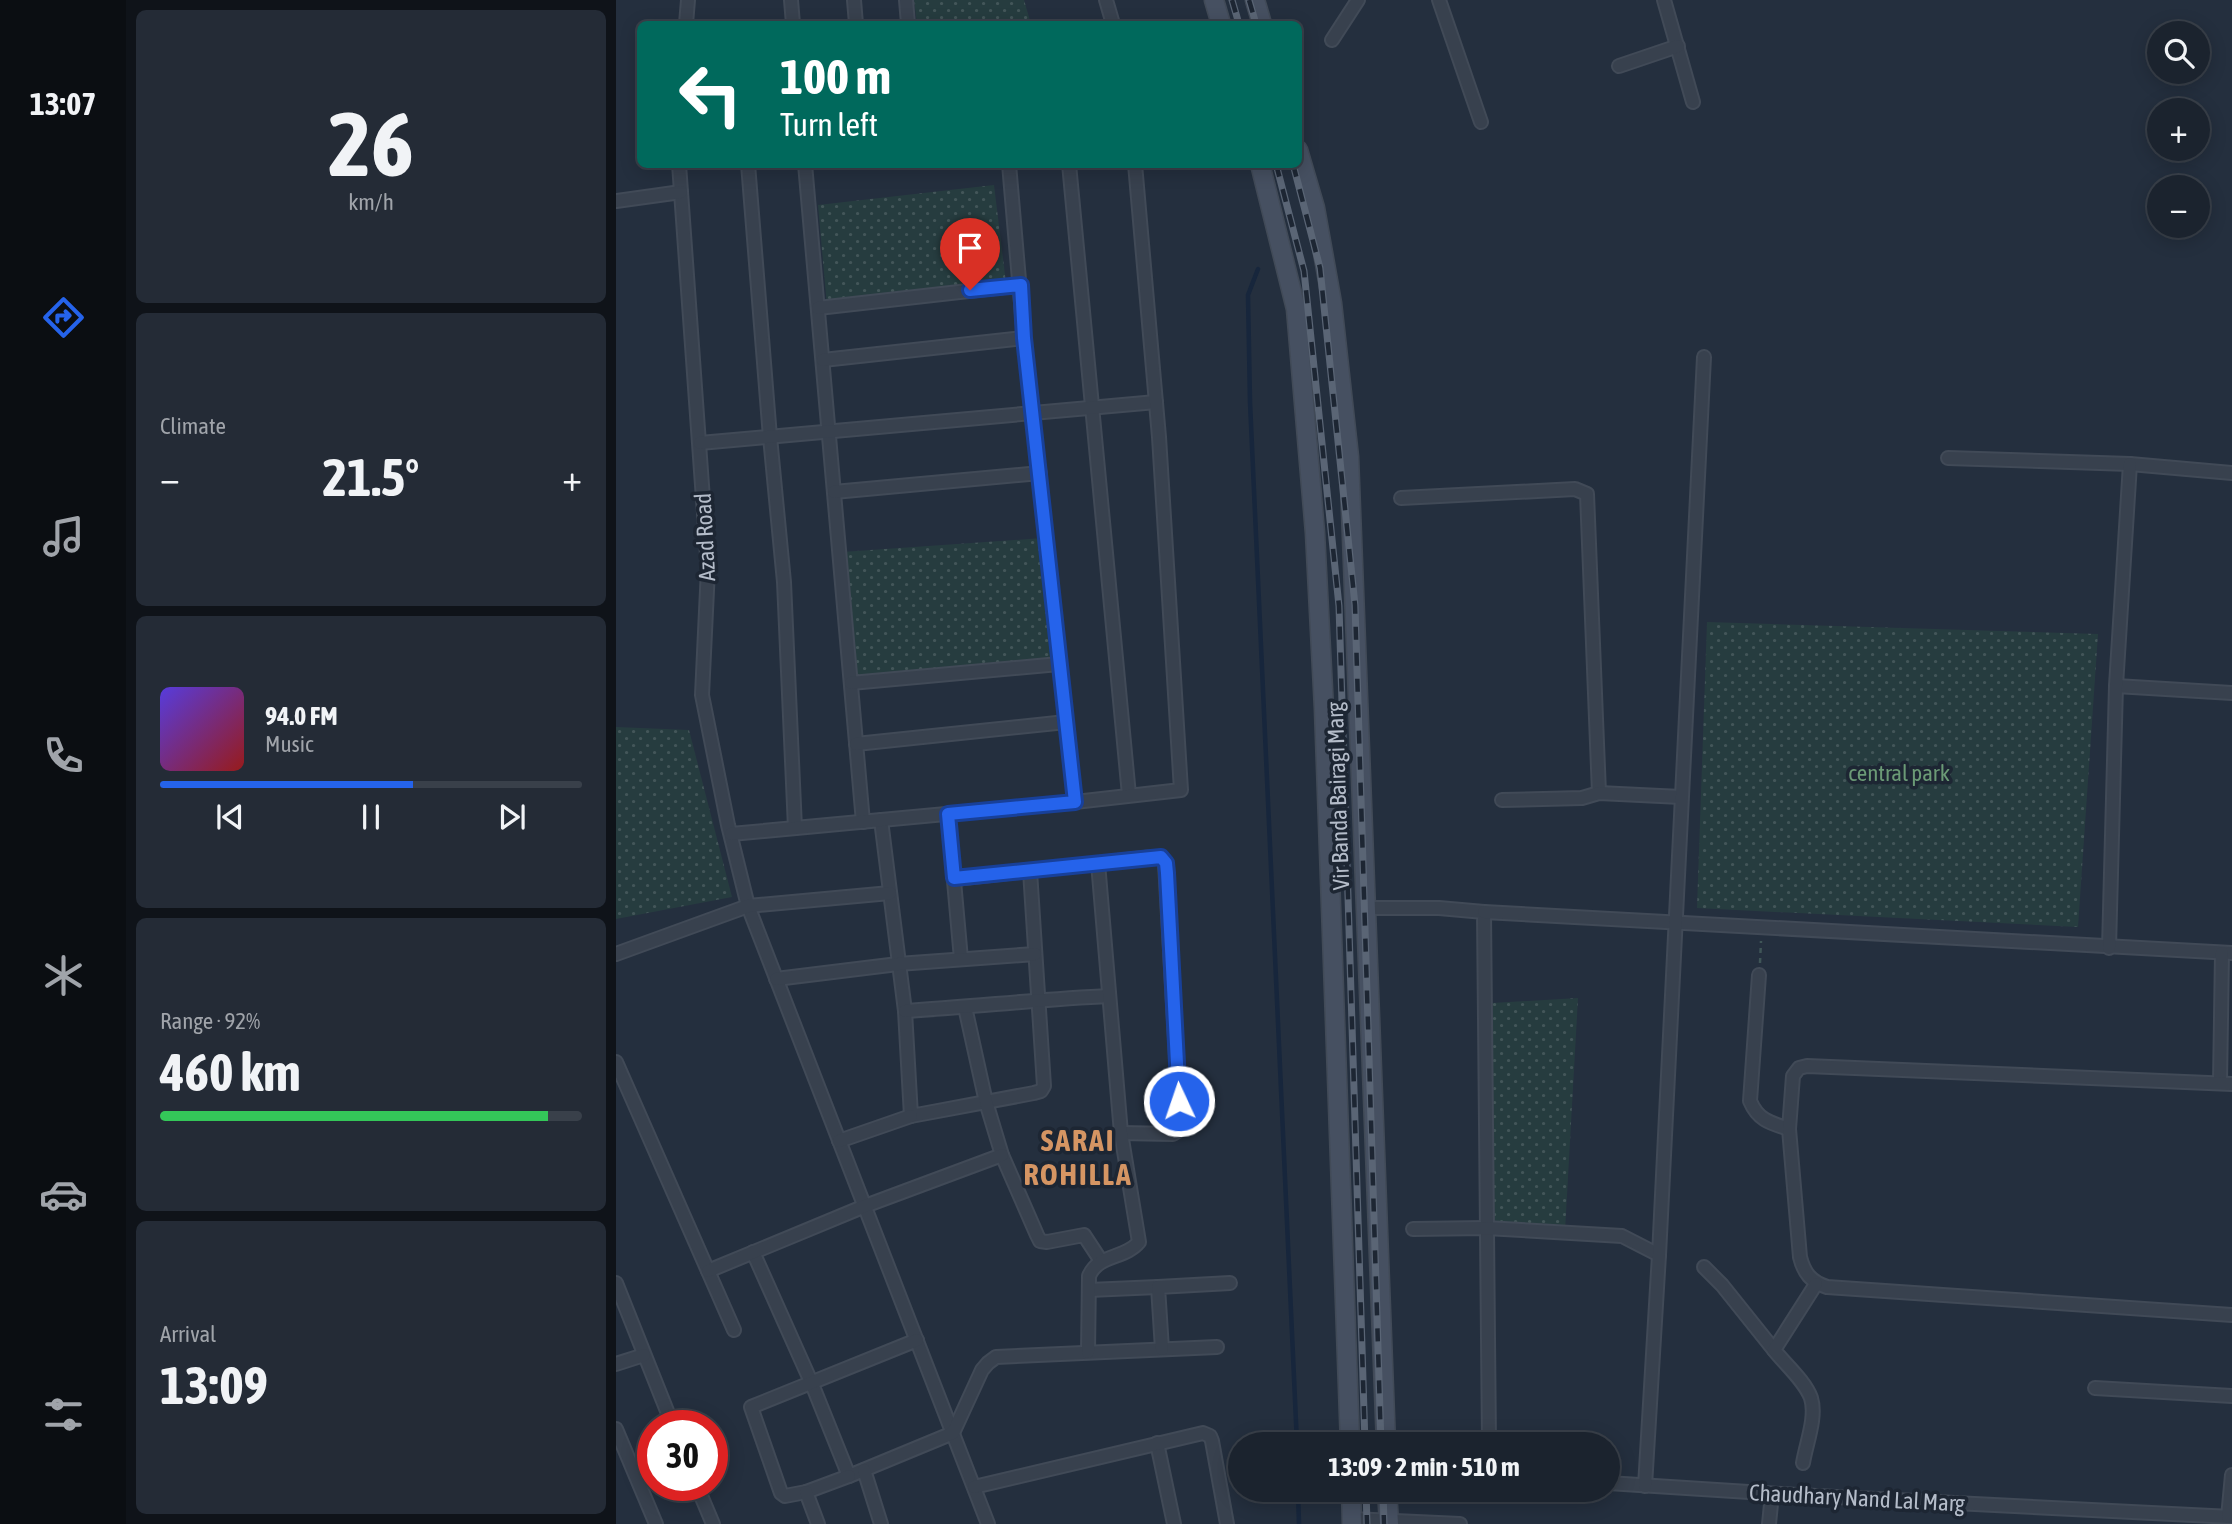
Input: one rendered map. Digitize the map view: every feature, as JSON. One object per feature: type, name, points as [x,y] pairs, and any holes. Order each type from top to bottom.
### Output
[{"type":"main road","points":[[1214,0],[1220,21]]},
{"type":"main road","points":[[1255,0],[1261,21]]},
{"type":"main road","name":"Vir Banda Bairagi Marg","points":[[1302,164],[1315,208],[1332,303],[1349,457],[1386,1432]]},
{"type":"main road","name":"Vir Banda Bairagi Marg","points":[[1261,168],[1296,309],[1314,520],[1324,709],[1350,1432]]},
{"type":"main road","points":[[1351,1502],[1352,1522]]},
{"type":"main road","points":[[1388,1502],[1389,1522]]},
{"type":"street","points":[[686,21],[688,0]]},
{"type":"street","points":[[791,0],[793,21]]},
{"type":"street","points":[[854,0],[856,21]]},
{"type":"street","points":[[906,0],[908,21]]},
{"type":"street","points":[[1107,0],[1112,21]]},
{"type":"street","points":[[1332,40],[1358,0]]},
{"type":"street","points":[[1439,0],[1481,122]]},
{"type":"street","points":[[1664,0],[1693,102]]},
{"type":"street","points":[[1619,66],[1678,46]]},
{"type":"street","name":"Azad Road","points":[[679,168],[708,569],[702,695],[731,834],[748,906],[988,1524]]},
{"type":"street","points":[[748,168],[769,437],[784,582],[796,828]]},
{"type":"street","points":[[804,168],[863,822]]},
{"type":"street","points":[[1009,168],[1024,338],[1075,802]]},
{"type":"street","points":[[1069,168],[1129,795]]},
{"type":"street","points":[[731,834],[1181,790],[1156,402],[1135,168]]},
{"type":"street","points":[[616,201],[681,192]]},
{"type":"street","points":[[818,308],[1021,285]]},
{"type":"street","points":[[823,360],[1024,338]]},
{"type":"street","points":[[1645,1486],[1704,357]]},
{"type":"street","points":[[699,443],[1156,402]]},
{"type":"street","points":[[1948,458],[2130,464],[2232,473]]},
{"type":"street","points":[[2109,948],[2116,686],[2130,464]]},
{"type":"street","points":[[834,492],[1040,473]]},
{"type":"street","points":[[1401,498],[1575,489],[1587,494],[1599,793]]},
{"type":"street","points":[[851,683],[1059,664]]},
{"type":"street","points":[[2116,686],[2232,693]]},
{"type":"street","points":[[856,744],[1066,722]]},
{"type":"street","points":[[1502,800],[1582,798],[1599,793],[1681,797]]},
{"type":"street","points":[[948,814],[961,959]]},
{"type":"street","points":[[881,820],[905,1011],[911,1116]]},
{"type":"street","points":[[954,878],[1161,857],[1166,863],[1180,1126],[1173,1134],[1121,1133]]},
{"type":"street","points":[[1088,1352],[1092,1269],[1101,1261],[1134,1249],[1139,1242],[1121,1133],[1098,863]]},
{"type":"street","points":[[839,1141],[911,1116],[1041,1091],[1044,1087],[1030,871]]},
{"type":"street","points":[[616,954],[748,906],[890,893]]},
{"type":"street","points":[[1367,908],[1439,908],[2227,953],[2226,1084],[1807,1066],[1799,1068],[1793,1076],[1789,1129],[1800,1257],[1808,1276],[1816,1284],[1827,1287],[2232,1315]]},
{"type":"street","points":[[1484,912],[1489,1432]]},
{"type":"street","points":[[776,979],[898,964],[1035,954]]},
{"type":"street","points":[[1759,975],[1750,1101],[1755,1112],[1765,1121],[1789,1129]]},
{"type":"street","points":[[905,1011],[1038,999],[1109,996]]},
{"type":"street","points":[[965,1007],[986,1102],[1002,1155],[1040,1241],[1084,1235],[1101,1261]]},
{"type":"street","points":[[616,1062],[734,1330]]},
{"type":"street","points":[[708,1270],[865,1206],[1002,1155]]},
{"type":"street","points":[[1413,1229],[1486,1228],[1622,1236],[1659,1255]]},
{"type":"street","points":[[753,1252],[812,1384],[849,1476]]},
{"type":"street","points":[[1704,1267],[1722,1285],[1812,1400],[1803,1463]]},
{"type":"street","points":[[616,1283],[666,1410]]},
{"type":"street","points":[[1089,1290],[1230,1283]]},
{"type":"street","points":[[1774,1350],[1816,1284]]},
{"type":"street","points":[[1158,1287],[1162,1349]]},
{"type":"street","points":[[917,1340],[751,1407],[781,1493],[788,1497],[806,1492],[953,1433],[977,1379],[988,1363],[1004,1356],[1217,1347]]},
{"type":"street","points":[[616,1364],[644,1355]]},
{"type":"street","points":[[2095,1388],[2232,1396]]},
{"type":"street","points":[[616,1430],[656,1524]]},
{"type":"street","points":[[974,1487],[1197,1433],[1209,1436],[1212,1441],[1227,1524]]},
{"type":"street","points":[[1157,1443],[1174,1524]]},
{"type":"street","points":[[864,1469],[881,1524]]},
{"type":"street","points":[[2230,1517],[2232,1475]]},
{"type":"street","name":"Chaudhary Nand Lal Marg","points":[[1620,1484],[2230,1517]]},
{"type":"street","points":[[806,1492],[818,1524]]},
{"type":"street","points":[[1769,1524],[1772,1494]]},
{"type":"street","points":[[703,1501],[713,1524]]},
{"type":"street","points":[[1352,1522],[1460,1524]]},
{"type":"path","points":[[1759,975],[1762,928]]},
{"type":"green space","points":[[914,0],[1024,0],[1030,21],[917,21]]},
{"type":"green space","points":[[994,185],[1006,283],[827,306],[818,205]]},
{"type":"green space","points":[[1043,538],[1056,659],[855,677],[842,552]]},
{"type":"green space","name":"central park","points":[[1707,622],[2098,634],[2078,927],[1697,908]]},
{"type":"green space","points":[[616,727],[689,730],[732,897],[616,919]]},
{"type":"green space","points":[[1578,998],[1565,1231],[1485,1219],[1492,1003]]},
{"type":"waterway","points":[[1258,269],[1248,295],[1250,402],[1296,1432]]},
{"type":"waterway","points":[[1298,1502],[1299,1524]]},
{"type":"railway","points":[[1232,0],[1238,21]]},
{"type":"railway","points":[[1249,0],[1255,21]]},
{"type":"railway","points":[[1277,168],[1304,271],[1339,606],[1365,1432]]},
{"type":"railway","points":[[1294,168],[1320,268],[1355,605],[1381,1432]]},
{"type":"railway","points":[[1366,1502],[1367,1524]]},
{"type":"railway","points":[[1383,1502],[1384,1524]]},
{"type":"district","name":"SARAI ROHILLA","points":[[1078,1158]]},
{"type":"route","points":[[970,290],[1021,285],[1024,338],[1075,802],[948,814],[954,878],[1161,857],[1166,863],[1167,873],[1179,1101]]}]
